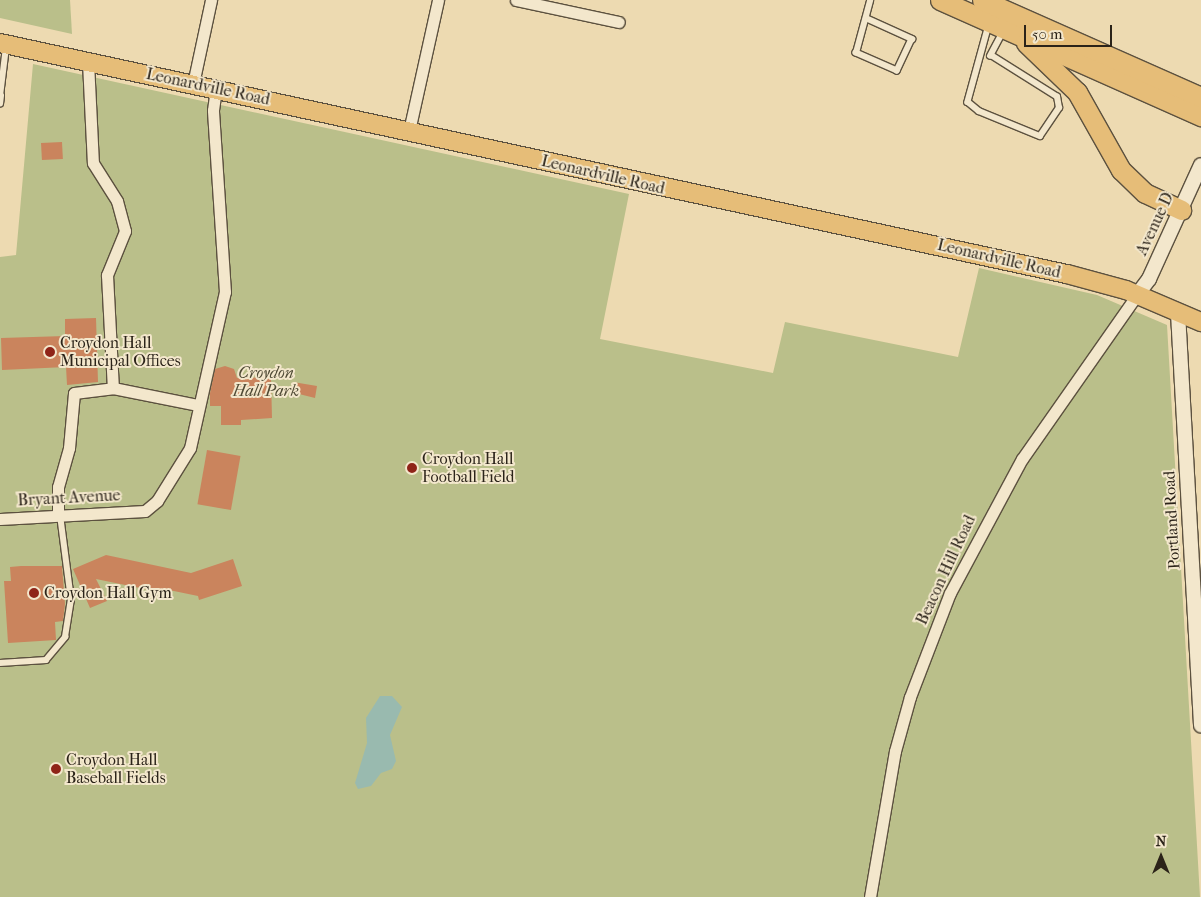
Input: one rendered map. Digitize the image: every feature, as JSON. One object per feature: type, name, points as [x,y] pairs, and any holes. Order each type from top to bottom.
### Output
[{"type":"highway","points":[[940,0],[1201,116]]},
{"type":"highway","points":[[982,0],[1201,97]]},
{"type":"highway","points":[[1004,28],[1077,92],[1126,175],[1145,192],[1181,210]]},
{"type":"main road","name":"Leonardville Road","points":[[3,44],[1057,272],[1137,295],[1201,322]]},
{"type":"street","points":[[193,84],[211,0]]},
{"type":"street","points":[[409,131],[438,0]]},
{"type":"street","points":[[516,0],[619,22]]},
{"type":"street","points":[[88,62],[93,163],[117,201],[125,231],[107,275],[113,388]]},
{"type":"street","points":[[59,515],[60,477],[69,448],[74,393],[113,388],[198,405],[225,292],[213,110],[216,89]]},
{"type":"street","name":"Avenue D","points":[[1137,295],[1147,283],[1201,165]]},
{"type":"street","name":"Beacon Hill Road","points":[[870,897],[895,751],[910,697],[950,593],[1017,466],[1072,382],[1137,295]]},
{"type":"street","name":"Portland Road","points":[[1178,313],[1201,725]]},
{"type":"street","name":"Bryant Avenue","points":[[0,519],[140,512],[157,501],[190,448],[198,405]]},
{"type":"lane","points":[[866,18],[912,39],[897,70],[856,53],[871,0]]},
{"type":"lane","points":[[992,56],[1004,28]]},
{"type":"lane","points":[[983,57],[992,56],[1058,97],[1059,108],[1040,136],[979,111],[968,102],[983,57],[982,48],[1004,28]]},
{"type":"lane","points":[[0,104],[3,44]]},
{"type":"lane","points":[[0,664],[46,660],[64,637],[71,600],[59,515]]},
{"type":"green space","points":[[0,0],[70,0],[72,34],[0,18]]},
{"type":"green space","name":"Croydon Hall Park","points":[[33,64],[629,194],[600,339],[773,373],[785,322],[958,357],[979,268],[1097,295],[1167,325],[1200,897],[0,897],[0,257],[16,255]]},
{"type":"water","points":[[380,696],[392,696],[402,707],[390,735],[396,761],[392,769],[381,773],[371,786],[358,789],[355,783],[367,743],[366,718]]},
{"type":"building","points":[[62,142],[63,159],[42,160],[41,143]]},
{"type":"building","name":"Croydon Hall Municipal Offices","points":[[96,318],[98,382],[67,385],[66,367],[2,370],[1,338],[65,336],[65,319]]},
{"type":"building","points":[[225,366],[234,369],[237,378],[271,377],[272,418],[241,420],[241,425],[221,425],[221,406],[210,406],[210,393],[215,369]]},
{"type":"building","points":[[293,382],[317,386],[315,398],[291,392]]},
{"type":"building","points":[[207,450],[240,456],[231,510],[197,504]]},
{"type":"building","points":[[106,555],[191,573],[233,559],[242,586],[199,600],[198,596],[169,590],[169,594],[96,579],[107,601],[90,608],[73,569]]},
{"type":"building","name":"Croydon Hall Gym","points":[[62,566],[65,604],[63,621],[55,622],[56,640],[8,643],[4,581],[11,581],[10,567]]},
{"type":"place","name":"Croydon Hall Municipal Offices","points":[[50,352]]},
{"type":"place","name":"Croydon Hall Football Field","points":[[412,468]]},
{"type":"place","name":"Croydon Hall Gym","points":[[34,593]]},
{"type":"place","name":"Croydon Hall Baseball Fields","points":[[56,769]]}]
